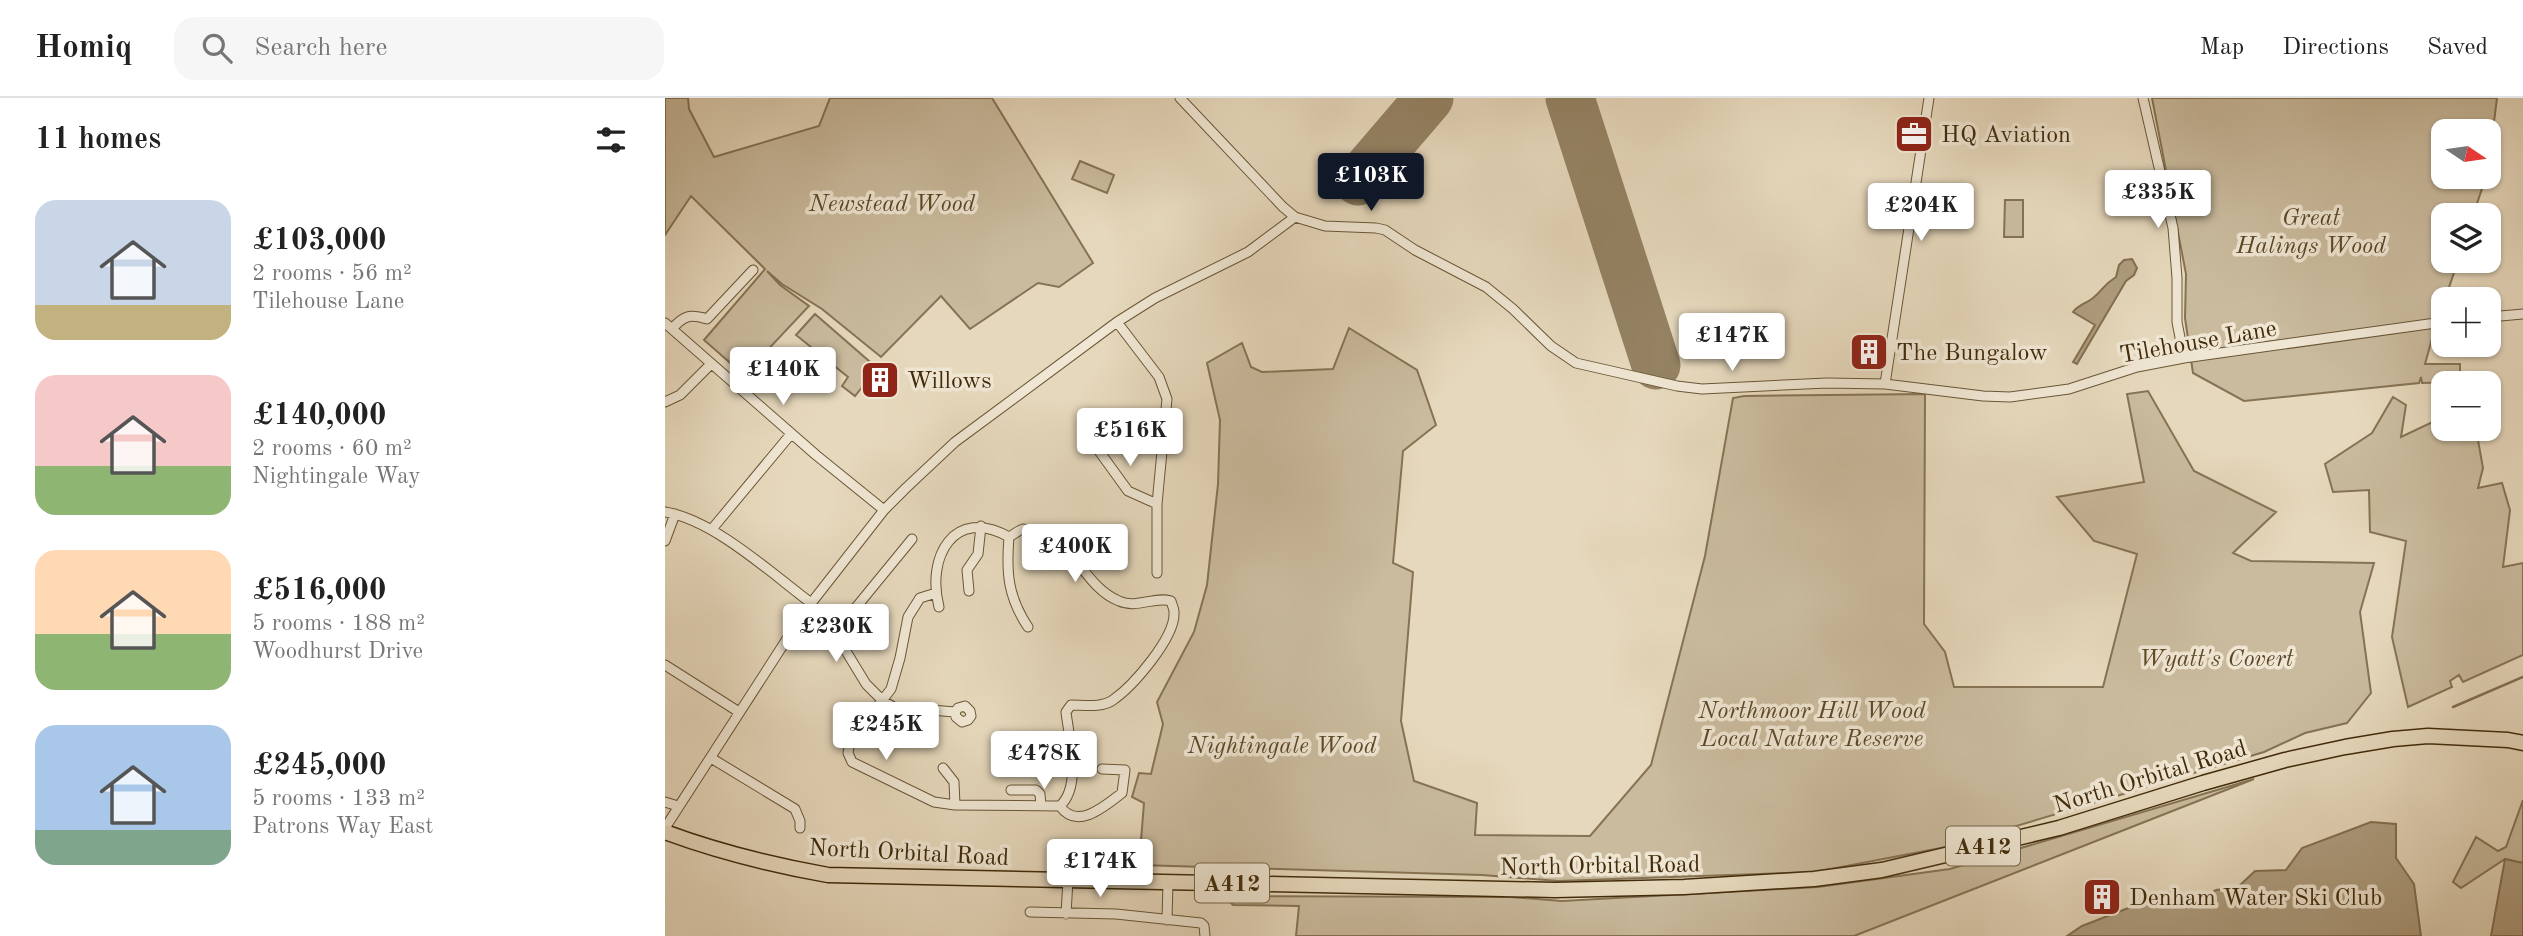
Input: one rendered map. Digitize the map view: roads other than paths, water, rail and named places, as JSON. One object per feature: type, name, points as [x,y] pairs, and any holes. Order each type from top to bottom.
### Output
[{"type":"main road","name":"North Orbital Road","points":[[665,830],[710,848],[762,863],[828,875],[1555,890],[1684,887],[1814,879],[1882,870],[2059,828],[2285,760],[2345,747],[2428,736],[2523,743]]},
{"type":"street","name":"Tilehouse Lane","points":[[1180,98],[1295,217],[1325,226],[1385,230],[1415,250],[1467,275],[1492,291],[1567,358],[1587,367],[1677,386],[1702,389],[1827,383],[1885,384],[2010,397],[2069,390],[2137,367],[2184,358],[2431,324]]},
{"type":"street","points":[[1885,384],[1929,98]]},
{"type":"street","points":[[2143,98],[2173,228],[2177,322],[2184,358]]},
{"type":"street","points":[[665,830],[804,611],[884,510],[955,442],[1117,322],[1155,298],[1248,252],[1295,217]]},
{"type":"street","points":[[753,270],[707,319],[691,315],[669,326],[791,434],[884,510]]},
{"type":"street","points":[[2501,316],[2523,314]]},
{"type":"street","points":[[1117,322],[1159,377],[1167,399],[1157,504],[1157,573]]},
{"type":"street","points":[[665,402],[680,395],[711,364]]},
{"type":"street","points":[[712,529],[791,434]]},
{"type":"street","points":[[1094,444],[1128,491],[1157,504]]},
{"type":"street","points":[[665,541],[670,513],[712,529],[811,603]]},
{"type":"street","points":[[939,607],[935,574],[940,555],[952,539],[965,530],[981,526],[1009,537]]},
{"type":"street","points":[[969,591],[967,570],[978,554],[981,526]]},
{"type":"street","points":[[936,593],[920,598],[908,617],[891,689],[850,742],[848,753],[852,762],[934,802],[955,805],[1060,806],[1067,800],[1071,789],[1072,760],[1066,712],[1071,705],[1094,706],[1112,701],[1135,680],[1153,660],[1170,629],[1174,612],[1171,601],[1162,598],[1142,605],[1119,601],[1104,592],[1081,570],[1066,546],[1046,533],[1023,529],[1009,537]]},
{"type":"street","points":[[1009,537],[1007,564],[1012,598],[1028,627]]},
{"type":"street","points":[[835,633],[912,539]]},
{"type":"street","points":[[804,611],[835,633],[866,684],[882,700],[895,708],[906,710],[955,712]]},
{"type":"street","points":[[665,665],[739,712]]},
{"type":"street","points":[[711,758],[795,809],[800,828]]},
{"type":"street","points":[[943,768],[954,782],[955,805]]},
{"type":"street","points":[[1060,806],[1072,817],[1087,816],[1122,793],[1125,770],[1102,769]]},
{"type":"street","points":[[1011,790],[1036,790],[1040,794],[1041,805]]},
{"type":"street","points":[[665,802],[678,806]]},
{"type":"street","points":[[1066,914],[1068,880]]},
{"type":"street","points":[[1167,920],[1168,882]]},
{"type":"street","points":[[1030,912],[1116,914],[1201,923],[1205,936]]},
{"type":"waterway","points":[[2453,707],[2523,677]]},
{"type":"place","name":"HQ Aviation","points":[[1914,134]]},
{"type":"place","name":"The Bungalow","points":[[1869,352]]},
{"type":"place","name":"Willows","points":[[880,380]]},
{"type":"place","name":"Denham Water Ski Club","points":[[2102,897]]},
{"type":"park label","name":"Newstead Wood","points":[[892,203]]},
{"type":"park label","name":"Great Halings Wood","points":[[2311,231]]},
{"type":"park label","name":"Wyatt's Covert","points":[[2216,658]]},
{"type":"park label","name":"Northmoor Hill Wood Local Nature Reserve","points":[[1812,724]]},
{"type":"park label","name":"Nightingale Wood","points":[[1282,745]]}]
